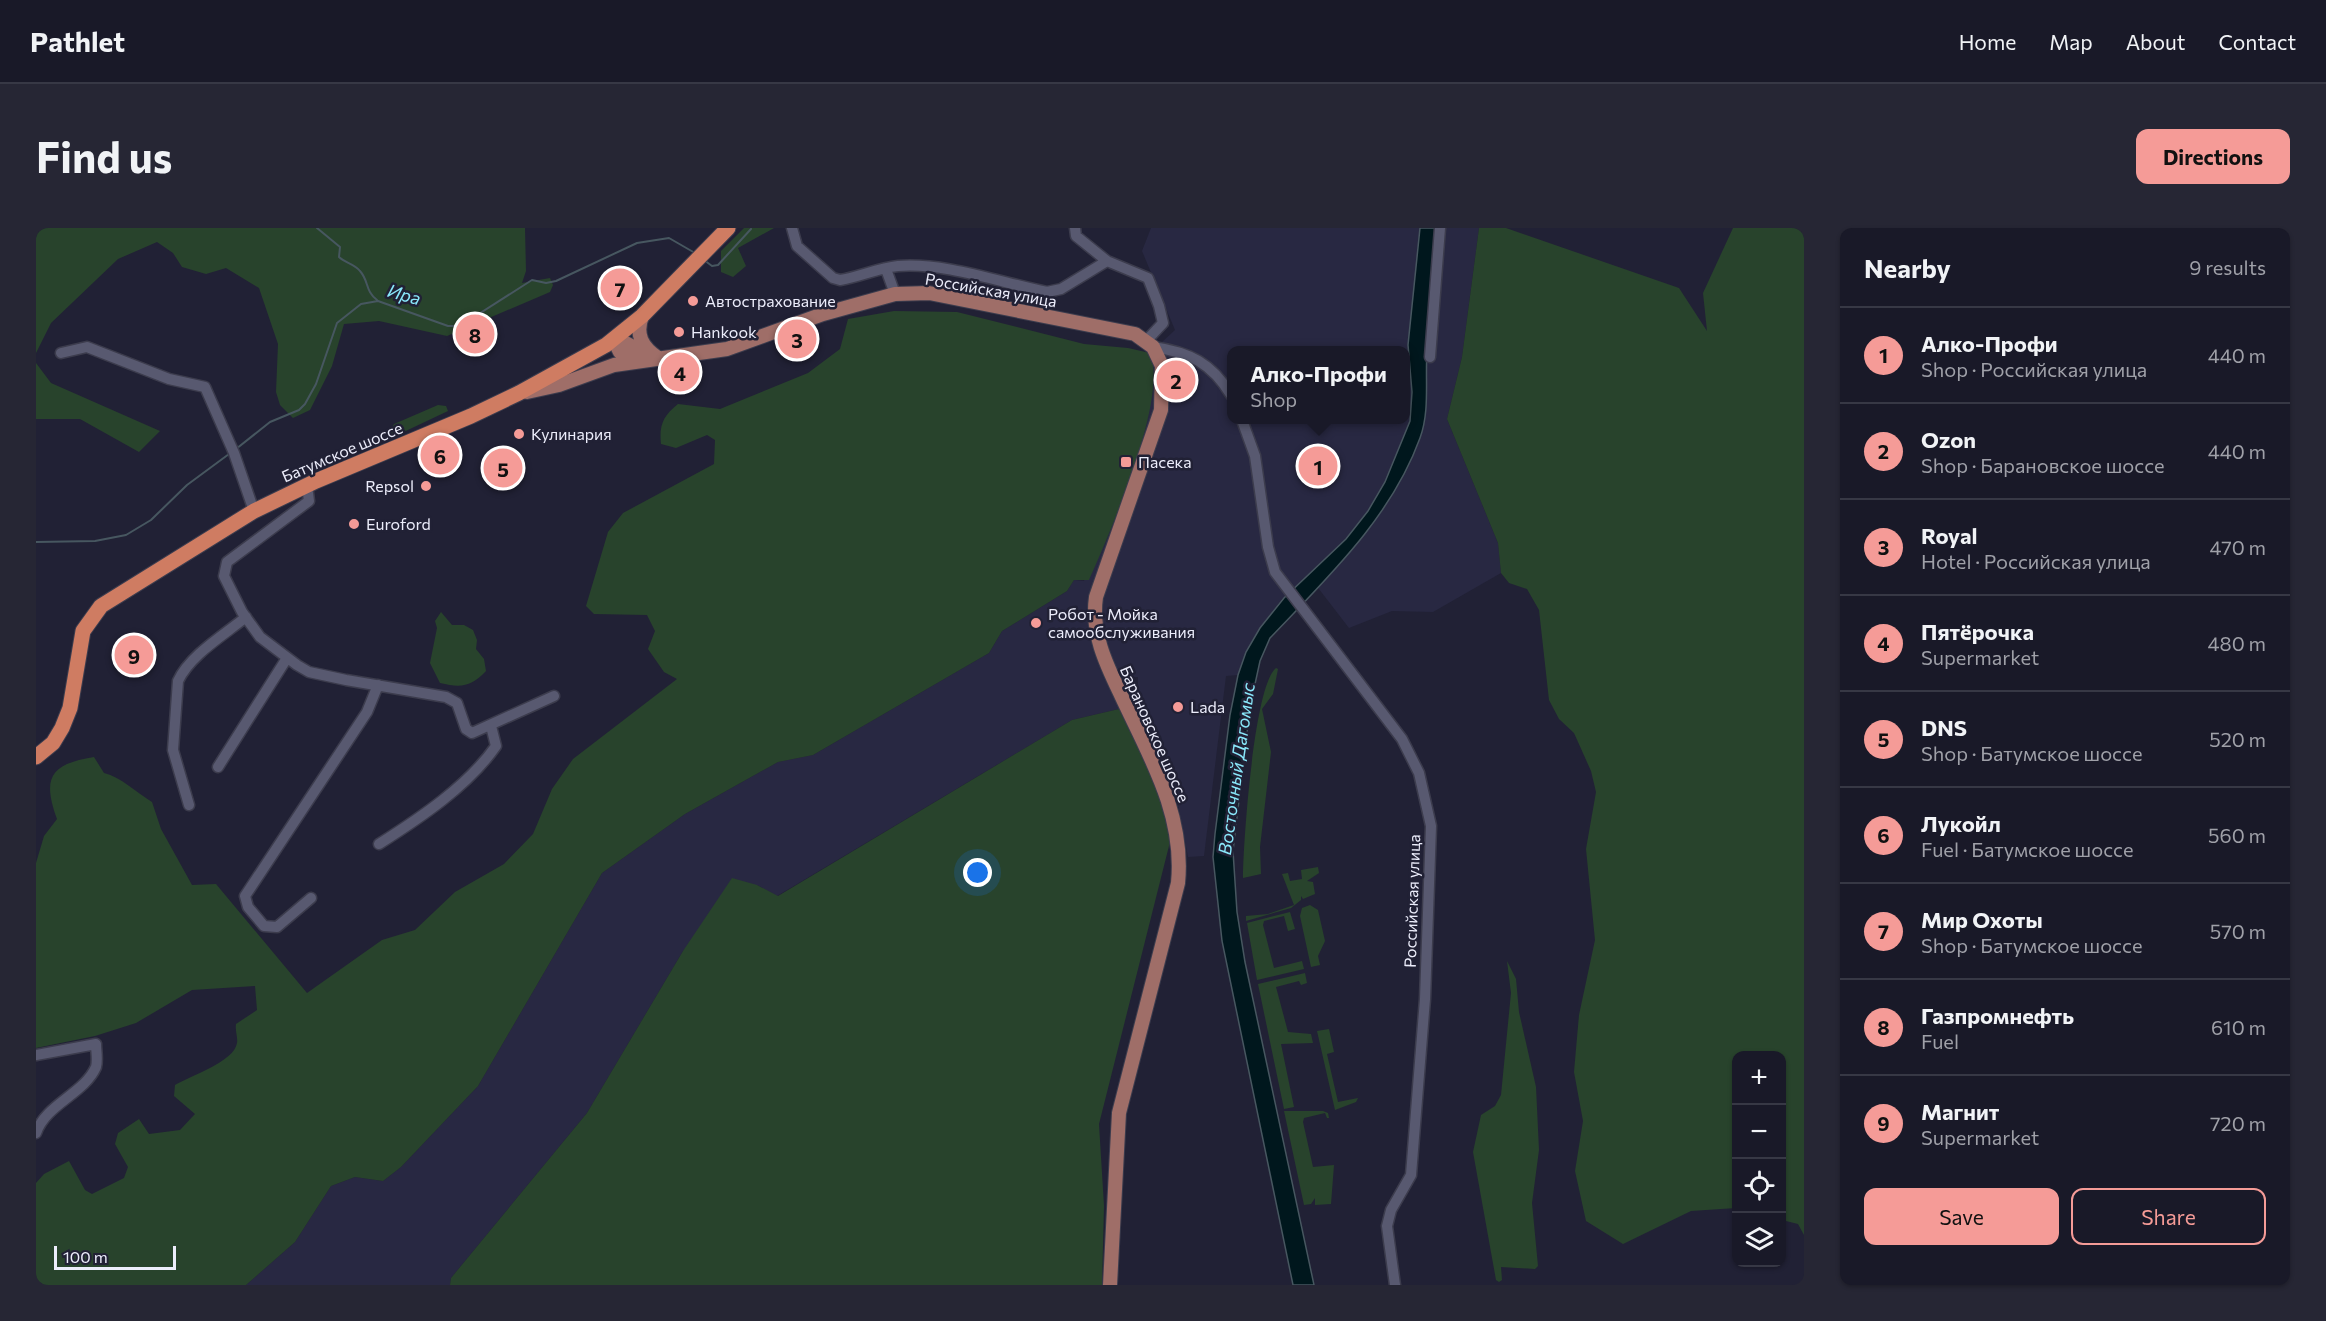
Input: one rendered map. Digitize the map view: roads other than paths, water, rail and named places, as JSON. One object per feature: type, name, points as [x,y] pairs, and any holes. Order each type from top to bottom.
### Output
[{"type":"highway","name":"Батумское шоссе","points":[[36,757],[53,743],[70,708],[83,631],[93,614],[120,592],[254,511],[307,485],[406,446],[519,393],[615,339],[642,316],[724,232]]},
{"type":"main road","name":"Российская улица","points":[[519,393],[559,385],[614,365],[727,349],[823,314],[895,294],[929,293],[963,299],[1135,334],[1150,343]]},
{"type":"main road","points":[[642,316],[639,338],[645,347],[658,358]]},
{"type":"main road","points":[[615,339],[658,358]]},
{"type":"main road","name":"Барановское шоссе","points":[[1110,1285],[1119,1113],[1178,883],[1180,861],[1178,837],[1164,787],[1105,660],[1095,617],[1096,597],[1161,410],[1162,366],[1150,343]]},
{"type":"street","points":[[792,228],[797,246],[833,278],[849,279],[898,266],[941,269],[1047,292],[1061,289],[1107,261]]},
{"type":"street","points":[[1075,228],[1076,236],[1107,261],[1148,278],[1163,323],[1150,343]]},
{"type":"street","points":[[1430,357],[1440,228]]},
{"type":"street","points":[[886,269],[895,294]]},
{"type":"street","name":"Российская улица","points":[[1150,343],[1199,359],[1209,366],[1227,390]]},
{"type":"street","points":[[61,353],[87,347],[169,379],[205,387],[234,453],[254,511]]},
{"type":"street","name":"Российская улица","points":[[1243,424],[1255,456],[1268,547],[1275,572],[1402,739],[1419,773],[1431,826],[1425,999],[1411,1175],[1390,1210],[1387,1226],[1395,1285]]},
{"type":"street","points":[[307,485],[309,501],[305,506],[288,515],[226,562],[224,576],[246,617],[260,637],[309,672],[446,697],[457,703],[468,731],[472,733],[554,696]]},
{"type":"street","points":[[189,805],[173,750],[178,681],[182,671],[246,617]]},
{"type":"street","points":[[218,767],[287,658]]},
{"type":"street","points":[[311,898],[277,927],[264,926],[248,907],[245,896],[367,712],[378,685]]},
{"type":"street","points":[[379,844],[440,801],[489,757],[496,746],[491,726]]},
{"type":"street","points":[[36,1056],[96,1044],[97,1065],[91,1074],[43,1120],[36,1133]]},
{"type":"water","name":"Восточный Дагомыс","points":[[1420,228],[1435,228],[1428,321],[1426,406],[1420,438],[1408,467],[1375,521],[1356,546],[1270,638],[1260,661],[1250,707],[1233,851],[1237,912],[1245,962],[1314,1285],[1293,1285],[1222,941],[1213,857],[1215,834],[1230,715],[1238,675],[1246,652],[1260,628],[1284,598],[1346,539],[1368,511],[1385,482],[1410,424],[1412,392],[1410,346],[1408,345]]},
{"type":"waterway","points":[[317,228],[340,247],[339,257],[360,271],[373,297],[377,300]]},
{"type":"waterway","name":"Ира","points":[[704,260],[712,266],[718,265],[751,229]]},
{"type":"waterway","name":"Ира","points":[[236,449],[270,422],[299,410],[305,404],[316,384],[337,323],[361,304],[378,301],[448,326],[460,326],[532,280],[546,283],[556,281],[637,243],[669,238],[695,253]]},
{"type":"waterway","name":"Ира","points":[[36,542],[95,541],[126,535],[151,520],[187,485],[229,454]]},
{"type":"place","name":"Мир Охоты","points":[[620,288]]},
{"type":"place","name":"Автострахование","points":[[693,301]]},
{"type":"place","name":"Hankook","points":[[679,332]]},
{"type":"place","name":"Газпромнефть","points":[[475,334]]},
{"type":"place","name":"Royal","points":[[797,339]]},
{"type":"place","name":"Пятёрочка","points":[[680,372]]},
{"type":"place","name":"Ozon","points":[[1176,380]]},
{"type":"place","name":"Кулинария","points":[[519,434]]},
{"type":"place","name":"Лукойл","points":[[440,455]]},
{"type":"place","name":"Пасека","points":[[1126,462]]},
{"type":"place","name":"Алко-Профи","points":[[1318,466]]},
{"type":"place","name":"DNS","points":[[503,468]]},
{"type":"place","name":"Repsol","points":[[426,486]]},
{"type":"place","name":"Euroford","points":[[354,524]]},
{"type":"place","name":"Робот - Мойка самообслуживания","points":[[1036,623]]},
{"type":"place","name":"Магнит","points":[[134,655]]},
{"type":"place","name":"Lada","points":[[1178,707]]}]
